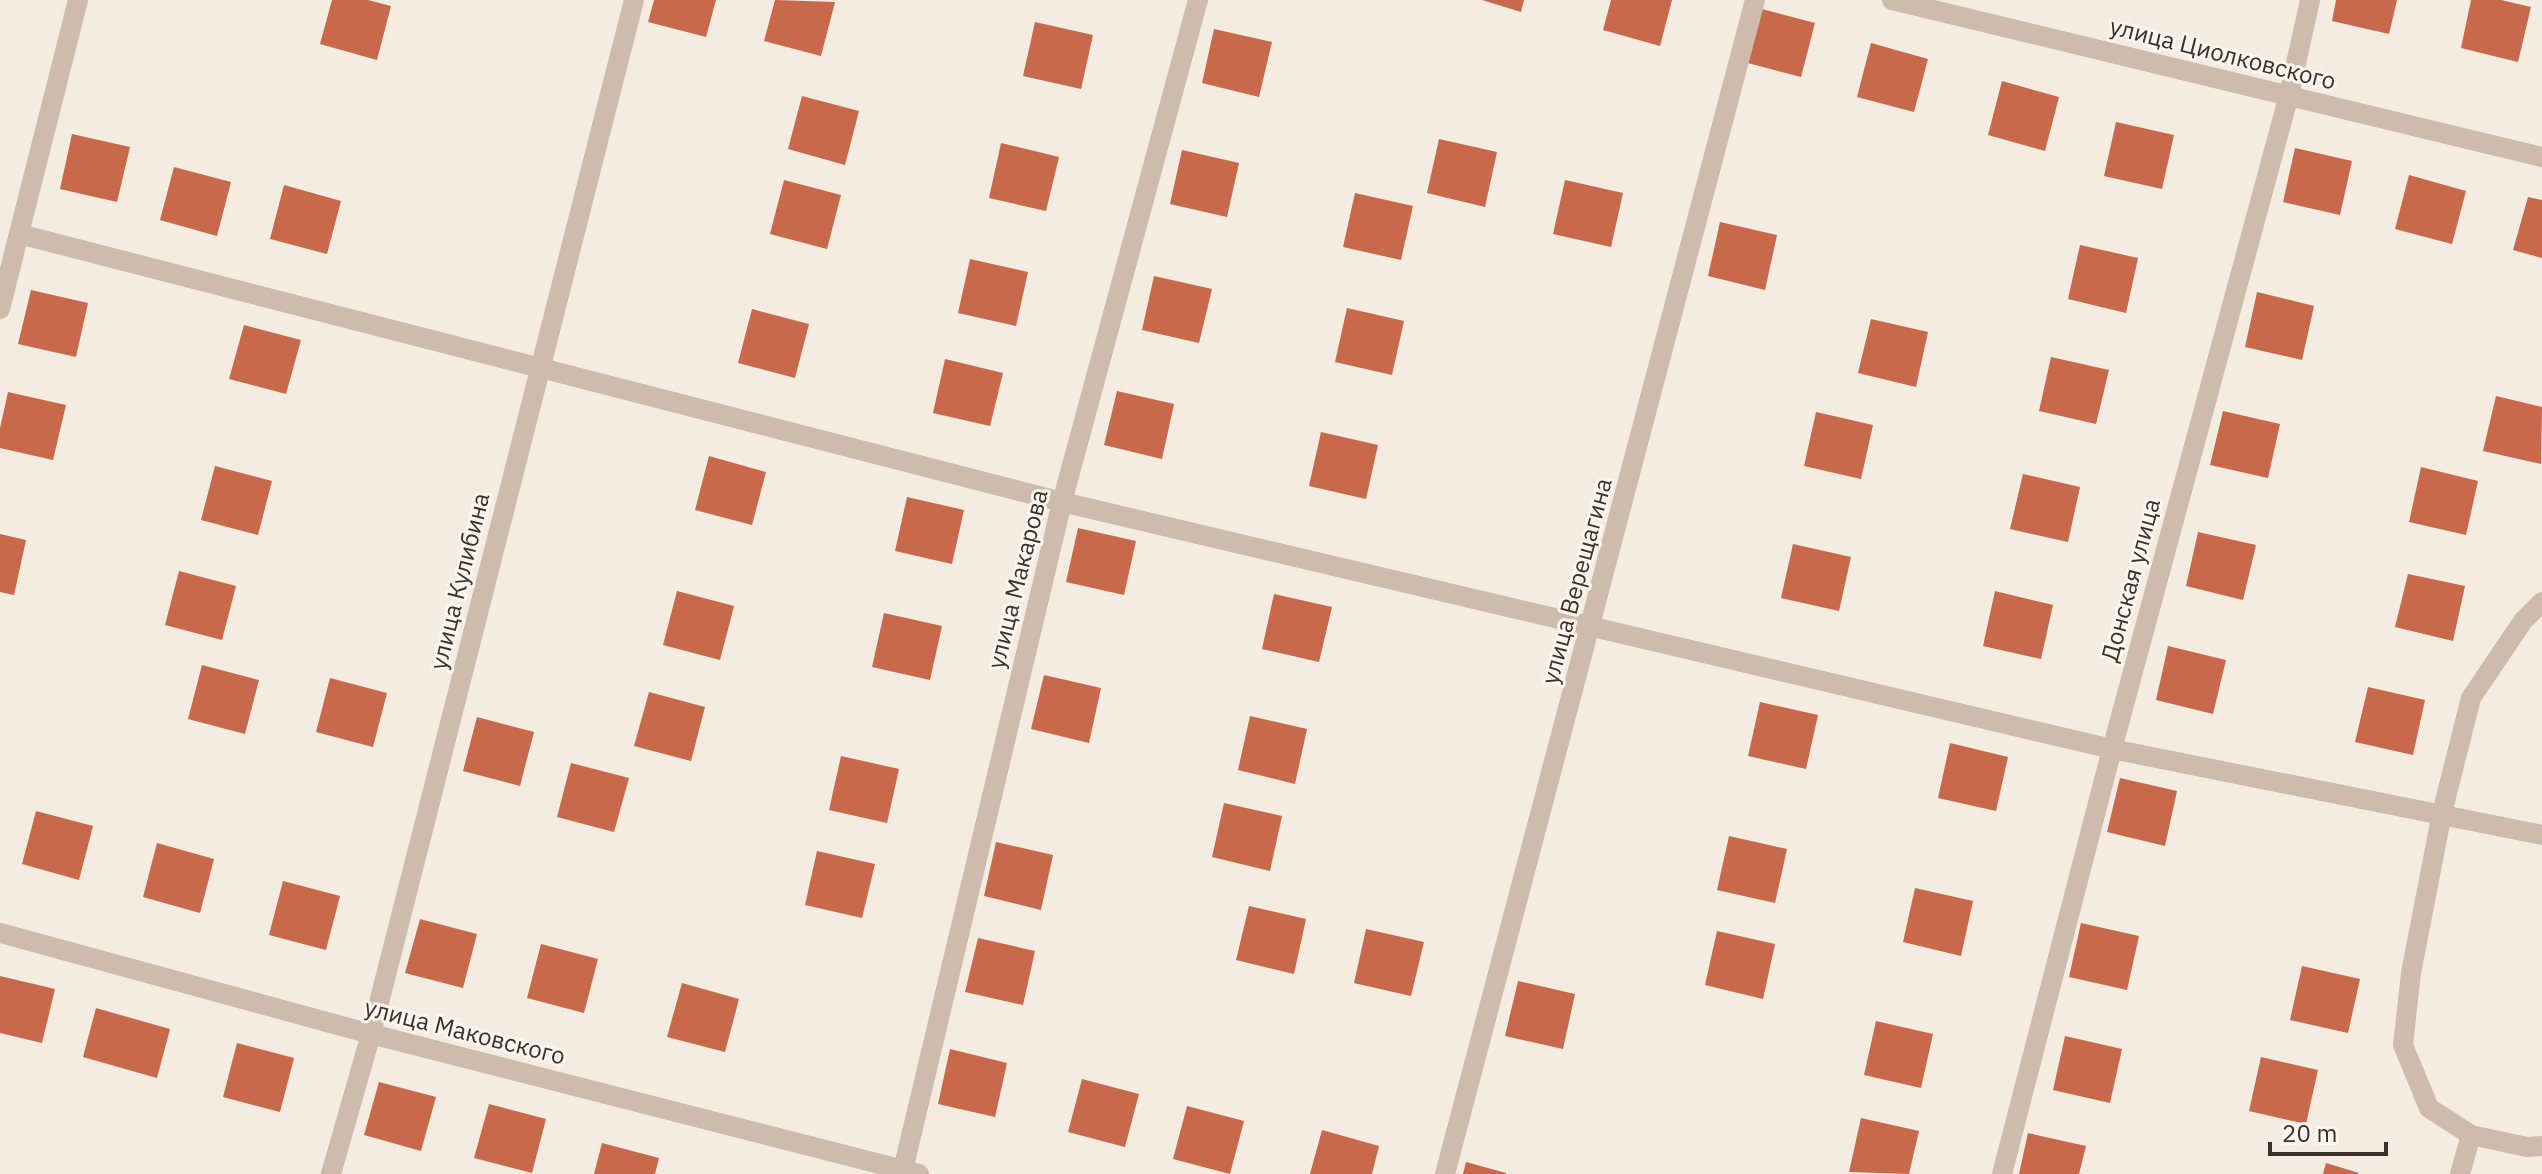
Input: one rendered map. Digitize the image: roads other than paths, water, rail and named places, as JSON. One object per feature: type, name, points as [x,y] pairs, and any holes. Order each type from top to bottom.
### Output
[{"type":"street","points":[[0,309],[78,0]]},
{"type":"street","name":"улица Кулибина","points":[[331,1174],[371,1034],[634,0]]},
{"type":"street","name":"улица Макарова","points":[[908,1173],[1062,502],[1198,0]]},
{"type":"street","name":"улица Верещагина","points":[[1445,1174],[1755,0]]},
{"type":"street","name":"улица Циолковского","points":[[1892,0],[2542,157]]},
{"type":"street","name":"Донская улица","points":[[2002,1174],[2112,749],[2289,95],[2310,0]]},
{"type":"street","points":[[19,234],[1062,502],[2112,749],[2542,835]]},
{"type":"street","points":[[2542,602],[2523,621],[2471,698],[2442,813],[2411,973],[2403,1045],[2429,1108],[2471,1135],[2527,1147],[2542,1146]]},
{"type":"street","name":"улица Маковского","points":[[0,933],[371,1034],[908,1173]]},
{"type":"street","points":[[2460,1174],[2471,1135]]}]
